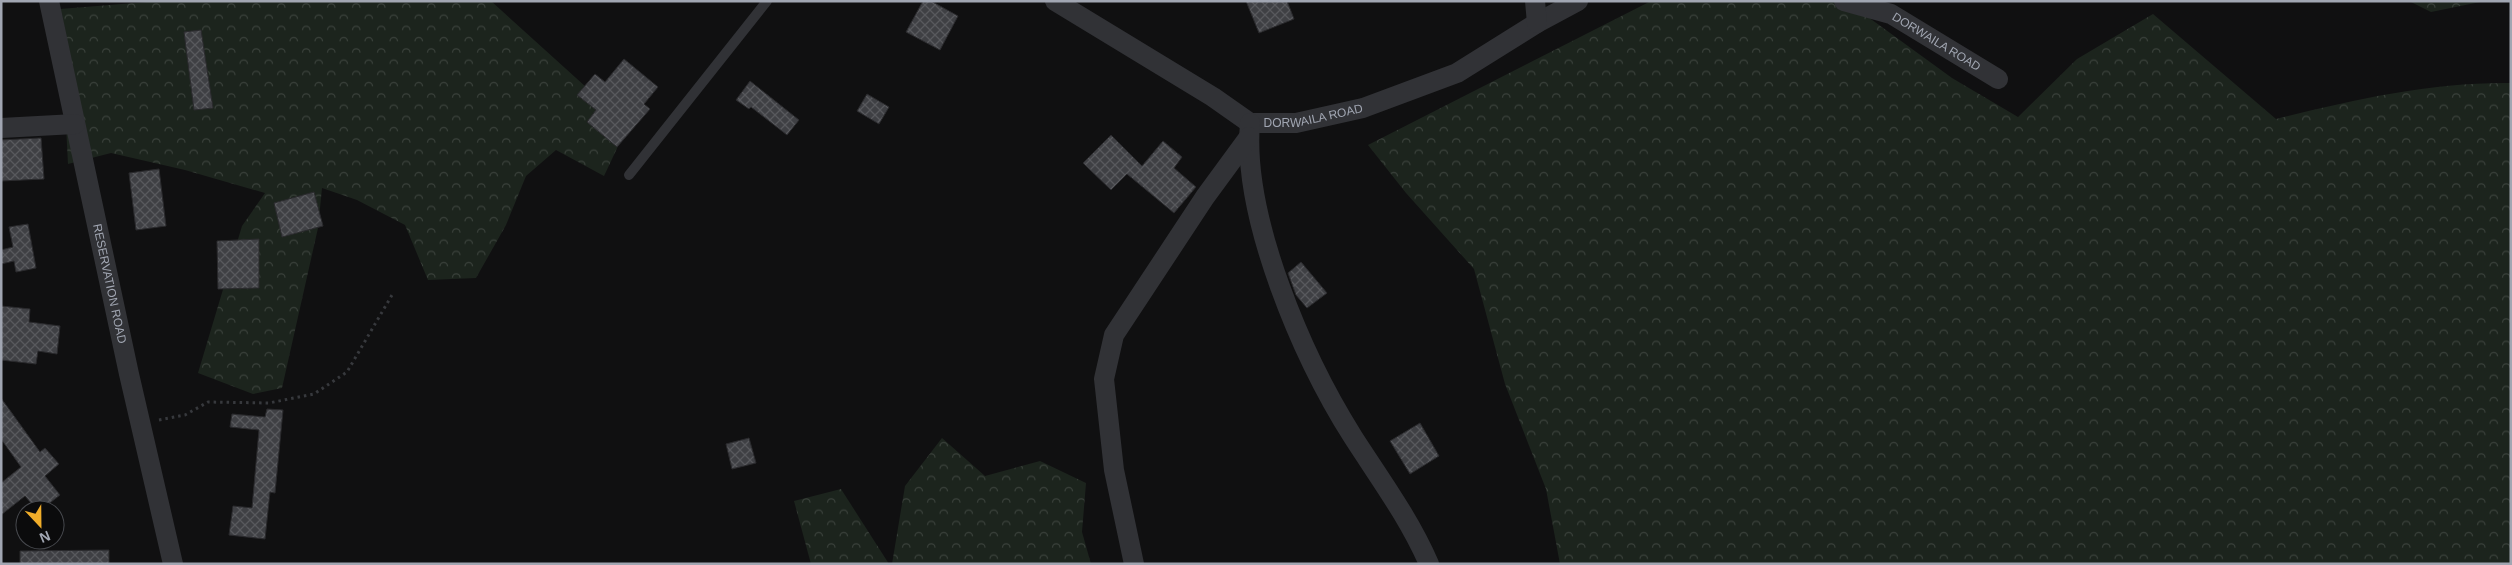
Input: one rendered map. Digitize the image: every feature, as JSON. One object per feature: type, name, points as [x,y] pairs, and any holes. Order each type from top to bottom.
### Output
[{"type":"street","name":"RESERVATION ROAD","points":[[49,1],[173,564]]},
{"type":"street","name":"DORWAILA ROAD","points":[[1055,1],[1213,97],[1249,130],[1296,123],[1363,108],[1457,73],[1537,22],[1578,1]]},
{"type":"street","points":[[1534,1],[1537,22]]},
{"type":"street","name":"DORWAILA ROAD","points":[[1844,1],[1891,14],[1998,78]]},
{"type":"street","points":[[1,128],[75,124]]},
{"type":"street","points":[[1134,564],[1114,470],[1104,379],[1107,357],[1114,336],[1249,130]]},
{"type":"street","points":[[1249,130],[1252,177],[1264,235],[1286,304],[1320,380],[1353,437],[1393,494],[1417,536],[1429,564]]},
{"type":"lane","points":[[629,174],[767,1]]},
{"type":"path","points":[[141,423],[185,415],[208,402],[269,403],[314,394],[347,372],[392,294]]},
{"type":"green space","points":[[159,1],[491,1],[628,125],[604,176],[556,150],[526,176],[506,225],[476,278],[428,280],[405,225],[357,200],[322,188],[318,228],[282,388],[253,394],[198,373],[242,226],[265,193],[185,170],[111,153],[68,164],[60,9]]},
{"type":"green space","points":[[1651,1],[1846,1],[1952,78],[2018,117],[2077,59],[2153,14],[2276,119],[2363,99],[2422,89],[2481,83],[2511,83],[2511,564],[1560,564],[1546,489],[1505,384],[1474,269],[1406,193],[1368,145]]},
{"type":"green space","points":[[2409,1],[2485,1],[2431,12]]},
{"type":"green space","points":[[942,438],[985,476],[1040,461],[1086,483],[1082,532],[1091,564],[892,564],[905,486]]},
{"type":"green space","points":[[841,489],[889,564],[811,564],[794,501]]},
{"type":"building","points":[[923,1],[931,1],[958,16],[940,50],[906,32]]},
{"type":"building","points":[[1246,1],[1287,1],[1294,19],[1259,33]]},
{"type":"building","points":[[201,30],[213,108],[194,110],[184,32]]},
{"type":"building","points":[[624,59],[658,87],[644,104],[650,109],[617,147],[587,122],[596,110],[577,95],[595,74],[605,82]]},
{"type":"building","points":[[750,81],[799,120],[787,135],[751,107],[749,109],[736,100]]},
{"type":"building","points":[[867,94],[889,107],[879,124],[857,111]]},
{"type":"building","points":[[1111,135],[1142,166],[1163,141],[1182,157],[1174,168],[1196,187],[1174,213],[1127,174],[1111,190],[1083,163]]},
{"type":"building","points":[[41,138],[44,179],[1,181],[1,140]]},
{"type":"building","points":[[159,169],[166,226],[136,230],[129,173]]},
{"type":"building","points":[[314,192],[323,226],[282,237],[274,203]]},
{"type":"building","points":[[28,224],[36,268],[16,272],[14,261],[1,264],[1,250],[13,247],[9,227]]},
{"type":"building","points":[[259,239],[259,288],[218,289],[217,241]]},
{"type":"building","points":[[1301,262],[1327,293],[1307,308],[1296,295],[1288,273]]},
{"type":"building","points":[[1,306],[30,309],[29,322],[60,326],[57,354],[38,351],[36,364],[1,360]]},
{"type":"building","points":[[1,398],[40,452],[45,448],[59,464],[45,476],[60,495],[54,500],[28,500],[25,496],[20,500],[15,500],[15,504],[1,515],[1,483],[21,467],[1,439]]},
{"type":"building","points":[[267,409],[283,410],[275,493],[270,492],[265,539],[229,535],[233,506],[252,508],[259,430],[230,427],[232,414],[265,417]]},
{"type":"building","points":[[1420,423],[1439,456],[1410,474],[1390,441]]},
{"type":"building","points":[[749,438],[756,463],[732,469],[726,444]]},
{"type":"building","points":[[109,550],[109,564],[20,564],[20,551]]}]
